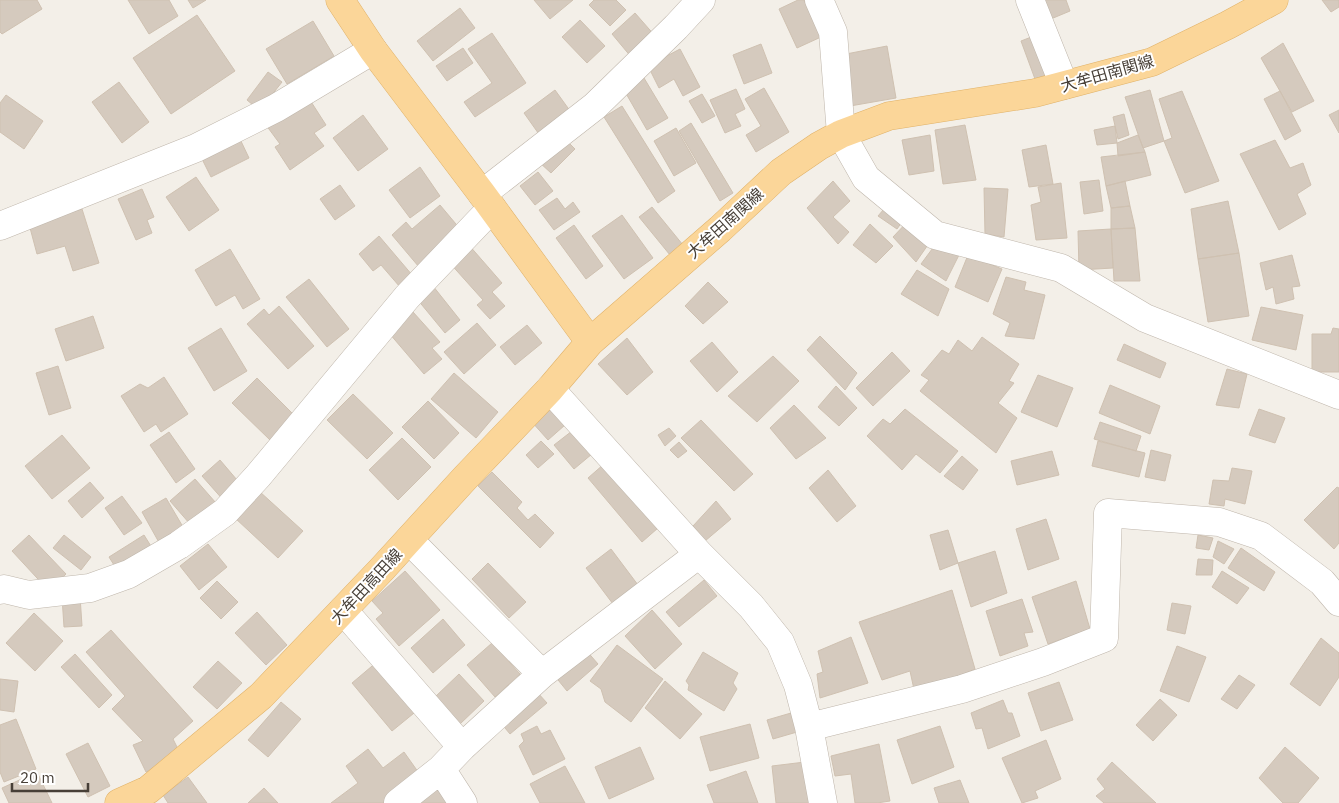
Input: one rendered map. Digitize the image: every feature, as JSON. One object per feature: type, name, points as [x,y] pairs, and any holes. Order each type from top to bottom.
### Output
[{"type":"main road","points":[[340,0],[373,50],[590,342]]},
{"type":"main road","name":"大牟田南関線","points":[[590,342],[720,230],[781,172],[819,146],[841,134],[889,116],[1034,93],[1152,62],[1274,0]]},
{"type":"main road","name":"大牟田高田線","points":[[118,803],[151,797],[260,696],[550,389],[590,342]]},
{"type":"street","points":[[0,590],[4,589],[29,595],[90,588],[129,574],[179,545],[225,512],[258,476],[487,201],[595,106],[701,0]]},
{"type":"street","points":[[819,0],[833,32],[841,134],[866,178],[935,235],[1061,268],[1145,318],[1339,396]]},
{"type":"street","points":[[1030,0],[1064,85]]},
{"type":"street","points":[[0,226],[196,148],[276,108],[373,50]]},
{"type":"street","points":[[550,389],[699,554],[751,606],[780,642],[798,685],[809,727],[823,803]]},
{"type":"street","points":[[809,727],[962,689],[1043,662],[1104,638],[1108,513],[1219,522],[1261,536],[1322,582],[1339,602]]},
{"type":"street","points":[[409,540],[542,674]]},
{"type":"street","points":[[398,803],[441,769],[462,747],[542,674],[699,554]]},
{"type":"street","points":[[343,610],[462,747]]},
{"type":"street","points":[[441,769],[463,803]]},
{"type":"building","points":[[0,0],[37,0],[42,9],[2,34],[0,32]]},
{"type":"building","points":[[128,0],[169,0],[178,16],[149,34]]},
{"type":"building","points":[[188,0],[206,0],[193,8]]},
{"type":"building","points":[[534,0],[573,0],[550,19]]},
{"type":"building","points":[[594,0],[616,0],[626,10],[610,26],[589,5]]},
{"type":"building","points":[[798,0],[804,0],[821,37],[797,48],[779,9]]},
{"type":"building","points":[[1038,0],[1066,0],[1070,11],[1046,21]]},
{"type":"building","points":[[1322,0],[1339,0],[1339,7],[1331,12]]},
{"type":"building","points":[[460,8],[475,28],[433,61],[417,41]]},
{"type":"building","points":[[635,13],[656,37],[632,58],[612,34]]},
{"type":"building","points":[[197,15],[235,71],[171,114],[133,58]]},
{"type":"building","points":[[580,20],[605,46],[587,63],[562,37]]},
{"type":"building","points":[[313,21],[334,56],[287,84],[266,49]]},
{"type":"building","points":[[492,33],[526,83],[475,117],[464,102],[492,83],[468,49]]},
{"type":"building","points":[[1039,34],[1054,72],[1035,79],[1021,41]]},
{"type":"building","points":[[1283,43],[1314,101],[1292,112],[1261,58]]},
{"type":"building","points":[[761,44],[772,73],[744,84],[733,55]]},
{"type":"building","points":[[887,46],[896,98],[850,106],[841,55]]},
{"type":"building","points":[[463,48],[473,63],[447,81],[436,66]]},
{"type":"building","points":[[680,49],[700,87],[683,96],[674,79],[659,88],[648,66]]},
{"type":"building","points":[[268,72],[282,82],[267,101],[253,105],[247,100]]},
{"type":"building","points":[[644,78],[668,118],[647,130],[624,90]]},
{"type":"building","points":[[119,82],[149,122],[122,143],[92,102]]},
{"type":"building","points":[[764,88],[789,132],[756,152],[746,135],[761,126],[745,99]]},
{"type":"building","points":[[736,89],[745,109],[735,114],[741,126],[725,133],[710,100]]},
{"type":"building","points":[[555,90],[573,115],[541,137],[524,113]]},
{"type":"building","points":[[1150,90],[1164,141],[1143,148],[1125,97]]},
{"type":"building","points":[[1182,91],[1219,181],[1185,193],[1164,141],[1172,138],[1159,99]]},
{"type":"building","points":[[1280,91],[1301,131],[1285,140],[1264,99]]},
{"type":"building","points":[[702,94],[715,116],[702,123],[689,101]]},
{"type":"building","points":[[6,95],[43,121],[24,149],[0,132],[0,103]]},
{"type":"building","points":[[308,97],[326,125],[314,133],[324,146],[290,170],[275,147],[280,144],[266,125]]},
{"type":"building","points":[[622,106],[675,191],[658,203],[604,117]]},
{"type":"building","points":[[1339,110],[1339,133],[1329,115]]},
{"type":"building","points":[[1124,114],[1129,135],[1118,139],[1113,117]]},
{"type":"building","points":[[363,115],[388,149],[358,171],[333,138]]},
{"type":"building","points":[[691,123],[733,193],[720,201],[679,131]]},
{"type":"building","points":[[965,125],[976,180],[943,184],[935,130]]},
{"type":"building","points":[[1115,126],[1117,143],[1097,145],[1094,130]]},
{"type":"building","points":[[676,128],[696,163],[674,176],[654,141]]},
{"type":"building","points":[[930,135],[934,171],[909,175],[902,140]]},
{"type":"building","points":[[1138,135],[1145,152],[1118,156],[1117,143]]},
{"type":"building","points":[[239,137],[249,158],[211,177],[201,157]]},
{"type":"building","points":[[563,137],[575,149],[551,173],[539,162]]},
{"type":"building","points":[[1275,140],[1290,168],[1303,163],[1311,185],[1297,194],[1306,214],[1279,230],[1240,154]]},
{"type":"building","points":[[1046,145],[1053,184],[1029,187],[1022,150]]},
{"type":"building","points":[[1145,152],[1151,175],[1106,186],[1101,157]]},
{"type":"building","points":[[420,167],[440,196],[410,218],[389,190]]},
{"type":"building","points":[[538,172],[553,191],[535,205],[520,186]]},
{"type":"building","points":[[196,177],[219,210],[189,231],[166,197]]},
{"type":"building","points":[[1099,180],[1103,211],[1084,214],[1080,182]]},
{"type":"building","points":[[833,181],[850,201],[833,217],[849,232],[838,244],[807,208]]},
{"type":"building","points":[[1125,181],[1130,206],[1111,208],[1106,186]]},
{"type":"building","points":[[1061,183],[1067,238],[1036,240],[1031,205],[1041,202],[1038,187]]},
{"type":"building","points":[[340,185],[355,206],[335,220],[320,199]]},
{"type":"building","points":[[984,188],[1008,189],[1004,237],[985,234]]},
{"type":"building","points":[[142,189],[154,217],[147,220],[152,233],[136,240],[118,199]]},
{"type":"building","points":[[557,198],[565,209],[573,202],[580,212],[554,230],[539,210]]},
{"type":"building","points":[[1228,201],[1239,253],[1198,259],[1191,209]]},
{"type":"building","points":[[890,202],[907,215],[897,229],[878,216]]},
{"type":"building","points":[[440,205],[461,230],[419,267],[392,235],[406,222],[412,229]]},
{"type":"building","points":[[1130,206],[1135,228],[1111,229],[1111,208]]},
{"type":"building","points":[[652,207],[683,245],[670,255],[639,217]]},
{"type":"building","points":[[82,209],[99,263],[73,271],[65,246],[37,254],[29,224]]},
{"type":"building","points":[[622,215],[653,258],[624,279],[592,236]]},
{"type":"building","points":[[910,219],[932,239],[916,262],[893,237]]},
{"type":"building","points":[[870,224],[893,246],[876,263],[853,245]]},
{"type":"building","points":[[574,225],[603,266],[586,279],[556,238]]},
{"type":"building","points":[[1135,228],[1140,281],[1114,281],[1111,229]]},
{"type":"building","points":[[1111,229],[1113,268],[1079,270],[1078,231]]},
{"type":"building","points":[[379,236],[413,276],[400,287],[381,265],[373,271],[359,254]]},
{"type":"building","points":[[938,241],[961,251],[946,281],[921,264]]},
{"type":"building","points":[[468,244],[502,283],[492,292],[505,306],[490,319],[477,305],[483,300],[448,261]]},
{"type":"building","points":[[230,249],[260,299],[243,309],[235,295],[216,306],[195,270]]},
{"type":"building","points":[[1239,253],[1249,316],[1208,322],[1198,259]]},
{"type":"building","points":[[968,255],[1002,269],[988,302],[955,287]]},
{"type":"building","points":[[1292,255],[1300,286],[1292,287],[1294,299],[1276,304],[1273,287],[1266,290],[1260,263]]},
{"type":"building","points":[[917,270],[949,289],[938,316],[901,294]]},
{"type":"building","points":[[1006,277],[1026,282],[1024,290],[1045,295],[1034,339],[1005,336],[1010,323],[993,314]]},
{"type":"building","points":[[309,279],[349,329],[327,347],[286,297]]},
{"type":"building","points":[[708,282],[728,302],[703,324],[685,306]]},
{"type":"building","points":[[433,286],[460,320],[445,333],[417,299]]},
{"type":"building","points":[[279,306],[314,346],[288,369],[247,324],[264,309],[269,315]]},
{"type":"building","points":[[1261,307],[1303,315],[1296,350],[1252,340]]},
{"type":"building","points":[[413,312],[440,342],[432,348],[442,359],[424,374],[389,333]]},
{"type":"building","points":[[93,316],[104,348],[66,361],[55,329]]},
{"type":"building","points":[[477,323],[496,345],[464,374],[444,352]]},
{"type":"building","points":[[527,325],[542,343],[515,365],[500,347]]},
{"type":"building","points":[[221,328],[247,371],[214,391],[188,348]]},
{"type":"building","points":[[1333,328],[1339,329],[1339,372],[1312,372],[1312,334],[1331,334]]},
{"type":"building","points":[[820,336],[857,373],[845,390],[807,350]]},
{"type":"building","points":[[982,337],[1019,364],[1009,381],[1014,383],[998,403],[1017,418],[996,453],[920,391],[929,380],[921,375],[942,350],[949,354],[958,340],[972,351]]},
{"type":"building","points":[[627,338],[653,372],[627,395],[598,364]]},
{"type":"building","points":[[712,342],[738,372],[717,392],[690,361]]},
{"type":"building","points":[[1124,344],[1166,363],[1160,378],[1117,360]]},
{"type":"building","points":[[892,352],[910,371],[873,406],[856,388]]},
{"type":"building","points":[[773,356],[799,381],[757,422],[728,396]]},
{"type":"building","points":[[58,366],[71,408],[49,415],[36,373]]},
{"type":"building","points":[[1227,369],[1247,374],[1239,408],[1216,405]]},
{"type":"building","points":[[454,373],[498,412],[476,438],[431,399]]},
{"type":"building","points":[[1038,375],[1073,388],[1057,427],[1021,412]]},
{"type":"building","points":[[164,377],[188,414],[161,432],[156,424],[144,432],[121,396],[140,384],[148,388]]},
{"type":"building","points":[[257,378],[296,417],[271,441],[232,403]]},
{"type":"building","points":[[1110,385],[1160,406],[1150,434],[1099,413]]},
{"type":"building","points":[[836,386],[857,408],[839,426],[818,407]]},
{"type":"building","points":[[353,394],[393,433],[367,459],[327,420]]},
{"type":"building","points":[[428,401],[459,433],[434,459],[402,427]]},
{"type":"building","points":[[794,405],[826,438],[796,459],[770,428]]},
{"type":"building","points":[[548,406],[565,425],[548,440],[531,421]]},
{"type":"building","points":[[905,409],[958,451],[940,473],[916,454],[902,470],[867,436],[883,419],[890,424]]},
{"type":"building","points":[[1259,409],[1285,418],[1275,443],[1249,435]]},
{"type":"building","points":[[701,420],[753,474],[734,491],[681,438]]},
{"type":"building","points":[[1100,422],[1141,436],[1136,451],[1094,439]]},
{"type":"building","points":[[669,428],[676,436],[665,446],[658,435]]},
{"type":"building","points":[[572,431],[592,454],[574,469],[554,445]]},
{"type":"building","points":[[169,432],[195,469],[176,483],[150,445]]},
{"type":"building","points":[[62,435],[90,468],[52,499],[25,466]]},
{"type":"building","points":[[402,438],[431,467],[398,500],[369,470]]},
{"type":"building","points":[[541,441],[554,454],[538,468],[526,455]]},
{"type":"building","points":[[1098,441],[1145,453],[1139,477],[1092,466]]},
{"type":"building","points":[[679,442],[687,451],[678,458],[670,450]]},
{"type":"building","points":[[1151,450],[1171,455],[1165,481],[1145,477]]},
{"type":"building","points":[[1052,451],[1059,475],[1017,485],[1011,461]]},
{"type":"building","points":[[962,456],[978,470],[963,490],[944,476]]},
{"type":"building","points":[[220,460],[243,487],[225,502],[202,476]]},
{"type":"building","points":[[604,464],[658,528],[642,542],[588,478]]},
{"type":"building","points":[[1232,468],[1252,471],[1245,504],[1225,499],[1224,506],[1209,504],[1213,480],[1229,481]]},
{"type":"building","points":[[828,470],[856,506],[837,522],[809,488]]},
{"type":"building","points":[[492,472],[522,502],[517,508],[528,520],[535,514],[554,533],[540,548],[478,486]]},
{"type":"building","points":[[195,479],[216,503],[190,524],[170,501]]},
{"type":"building","points":[[90,482],[104,498],[82,518],[68,501]]},
{"type":"building","points":[[1337,487],[1339,488],[1339,543],[1334,549],[1304,520]]},
{"type":"building","points":[[259,491],[303,531],[278,558],[235,518]]},
{"type":"building","points":[[122,496],[142,523],[124,535],[105,508]]},
{"type":"building","points":[[166,498],[186,532],[161,546],[142,512]]},
{"type":"building","points":[[716,501],[731,519],[705,541],[693,526]]},
{"type":"building","points":[[1046,519],[1059,559],[1028,570],[1016,529]]},
{"type":"building","points":[[948,530],[958,563],[940,570],[930,535]]},
{"type":"building","points":[[29,535],[66,574],[49,591],[12,551]]},
{"type":"building","points":[[64,535],[91,557],[81,570],[53,548]]},
{"type":"building","points":[[144,535],[154,551],[119,573],[109,557]]},
{"type":"building","points":[[1198,535],[1213,538],[1209,550],[1196,548]]},
{"type":"building","points":[[1218,541],[1234,549],[1224,564],[1213,557]]},
{"type":"building","points":[[208,544],[227,567],[199,590],[180,566]]},
{"type":"building","points":[[1241,548],[1275,572],[1264,591],[1228,568]]},
{"type":"building","points":[[611,549],[638,585],[613,604],[586,568]]},
{"type":"building","points":[[995,551],[1007,593],[971,607],[958,563]]},
{"type":"building","points":[[1198,559],[1213,560],[1212,575],[1196,575]]},
{"type":"building","points":[[488,563],[526,602],[509,618],[472,579]]},
{"type":"building","points":[[405,571],[440,610],[399,646],[376,619],[383,613],[372,601]]},
{"type":"building","points":[[1222,571],[1249,588],[1237,604],[1212,587]]},
{"type":"building","points":[[704,580],[717,596],[679,627],[666,612]]},
{"type":"building","points":[[217,581],[238,602],[221,619],[200,598]]},
{"type":"building","points":[[1076,581],[1090,629],[1048,644],[1032,597]]},
{"type":"building","points":[[952,590],[975,669],[915,694],[910,671],[882,680],[859,622]]},
{"type":"building","points":[[80,596],[82,626],[64,627],[62,597]]},
{"type":"building","points":[[1022,599],[1033,632],[1024,633],[1028,646],[1000,656],[986,611]]},
{"type":"building","points":[[1172,603],[1191,606],[1185,634],[1167,630]]},
{"type":"building","points":[[652,610],[682,644],[655,669],[625,636]]},
{"type":"building","points":[[257,612],[287,645],[266,665],[235,633]]},
{"type":"building","points":[[34,613],[63,641],[35,671],[6,643]]},
{"type":"building","points":[[443,619],[465,645],[433,673],[411,648]]},
{"type":"building","points":[[111,630],[193,721],[173,739],[181,755],[146,772],[133,745],[143,741],[112,709],[125,696],[86,652]]},
{"type":"building","points":[[851,637],[868,683],[820,698],[817,674],[823,672],[818,651]]},
{"type":"building","points":[[1321,638],[1339,653],[1339,677],[1320,706],[1290,684]]},
{"type":"building","points":[[492,643],[520,674],[495,697],[467,665]]},
{"type":"building","points":[[617,645],[663,679],[631,722],[605,702],[601,689],[590,681]]},
{"type":"building","points":[[1177,646],[1206,657],[1189,702],[1160,691]]},
{"type":"building","points":[[585,649],[598,664],[567,691],[554,675]]},
{"type":"building","points":[[703,652],[738,673],[733,683],[737,689],[724,711],[688,690],[689,685],[686,681]]},
{"type":"building","points":[[75,654],[112,695],[99,708],[61,667]]},
{"type":"building","points":[[218,661],[242,683],[217,709],[193,687]]},
{"type":"building","points":[[378,661],[419,709],[392,731],[352,683]]},
{"type":"building","points":[[459,674],[484,701],[460,724],[435,697]]},
{"type":"building","points":[[1239,675],[1255,685],[1237,709],[1221,699]]},
{"type":"building","points":[[0,679],[18,681],[14,712],[0,710]]},
{"type":"building","points":[[665,681],[702,714],[680,739],[645,708]]},
{"type":"building","points":[[1059,682],[1073,720],[1041,731],[1028,693]]},
{"type":"building","points":[[537,692],[547,703],[510,734],[500,722]]},
{"type":"building","points":[[1160,699],[1177,715],[1153,741],[1136,725]]},
{"type":"building","points":[[1003,700],[1008,713],[1012,713],[1020,736],[988,749],[982,728],[976,729],[971,713]]},
{"type":"building","points":[[281,702],[301,719],[268,757],[248,740]]},
{"type":"building","points":[[791,713],[797,732],[773,739],[767,720]]},
{"type":"building","points":[[16,719],[36,769],[4,782],[0,772],[0,725]]},
{"type":"building","points":[[750,724],[759,758],[710,771],[700,737]]},
{"type":"building","points":[[537,726],[541,734],[550,730],[565,759],[533,775],[519,746],[524,741],[521,734]]},
{"type":"building","points":[[940,726],[954,767],[912,784],[897,740]]},
{"type":"building","points":[[1046,740],[1061,779],[1035,791],[1038,798],[1022,803],[1002,758]]},
{"type":"building","points":[[88,743],[110,786],[88,797],[66,754]]},
{"type":"building","points":[[879,744],[890,801],[855,803],[851,774],[835,776],[831,756]]},
{"type":"building","points":[[640,747],[654,779],[609,799],[595,767]]},
{"type":"building","points":[[1285,747],[1319,778],[1298,803],[1283,803],[1259,778]]},
{"type":"building","points":[[368,749],[383,768],[404,752],[421,776],[384,803],[331,803],[358,783],[346,766]]},
{"type":"building","points":[[805,762],[810,803],[776,803],[772,766]]},
{"type":"building","points":[[1112,762],[1156,803],[1104,803],[1096,796],[1105,789],[1097,779]]},
{"type":"building","points":[[565,766],[585,803],[540,803],[530,784]]},
{"type":"building","points":[[746,771],[758,803],[714,803],[707,785]]},
{"type":"building","points":[[37,772],[52,803],[9,803],[2,788]]},
{"type":"building","points":[[188,777],[207,803],[168,803],[163,795]]},
{"type":"building","points":[[960,780],[969,803],[939,803],[934,788]]},
{"type":"building","points":[[440,787],[451,803],[415,803]]},
{"type":"building","points":[[264,788],[278,803],[248,803]]}]
